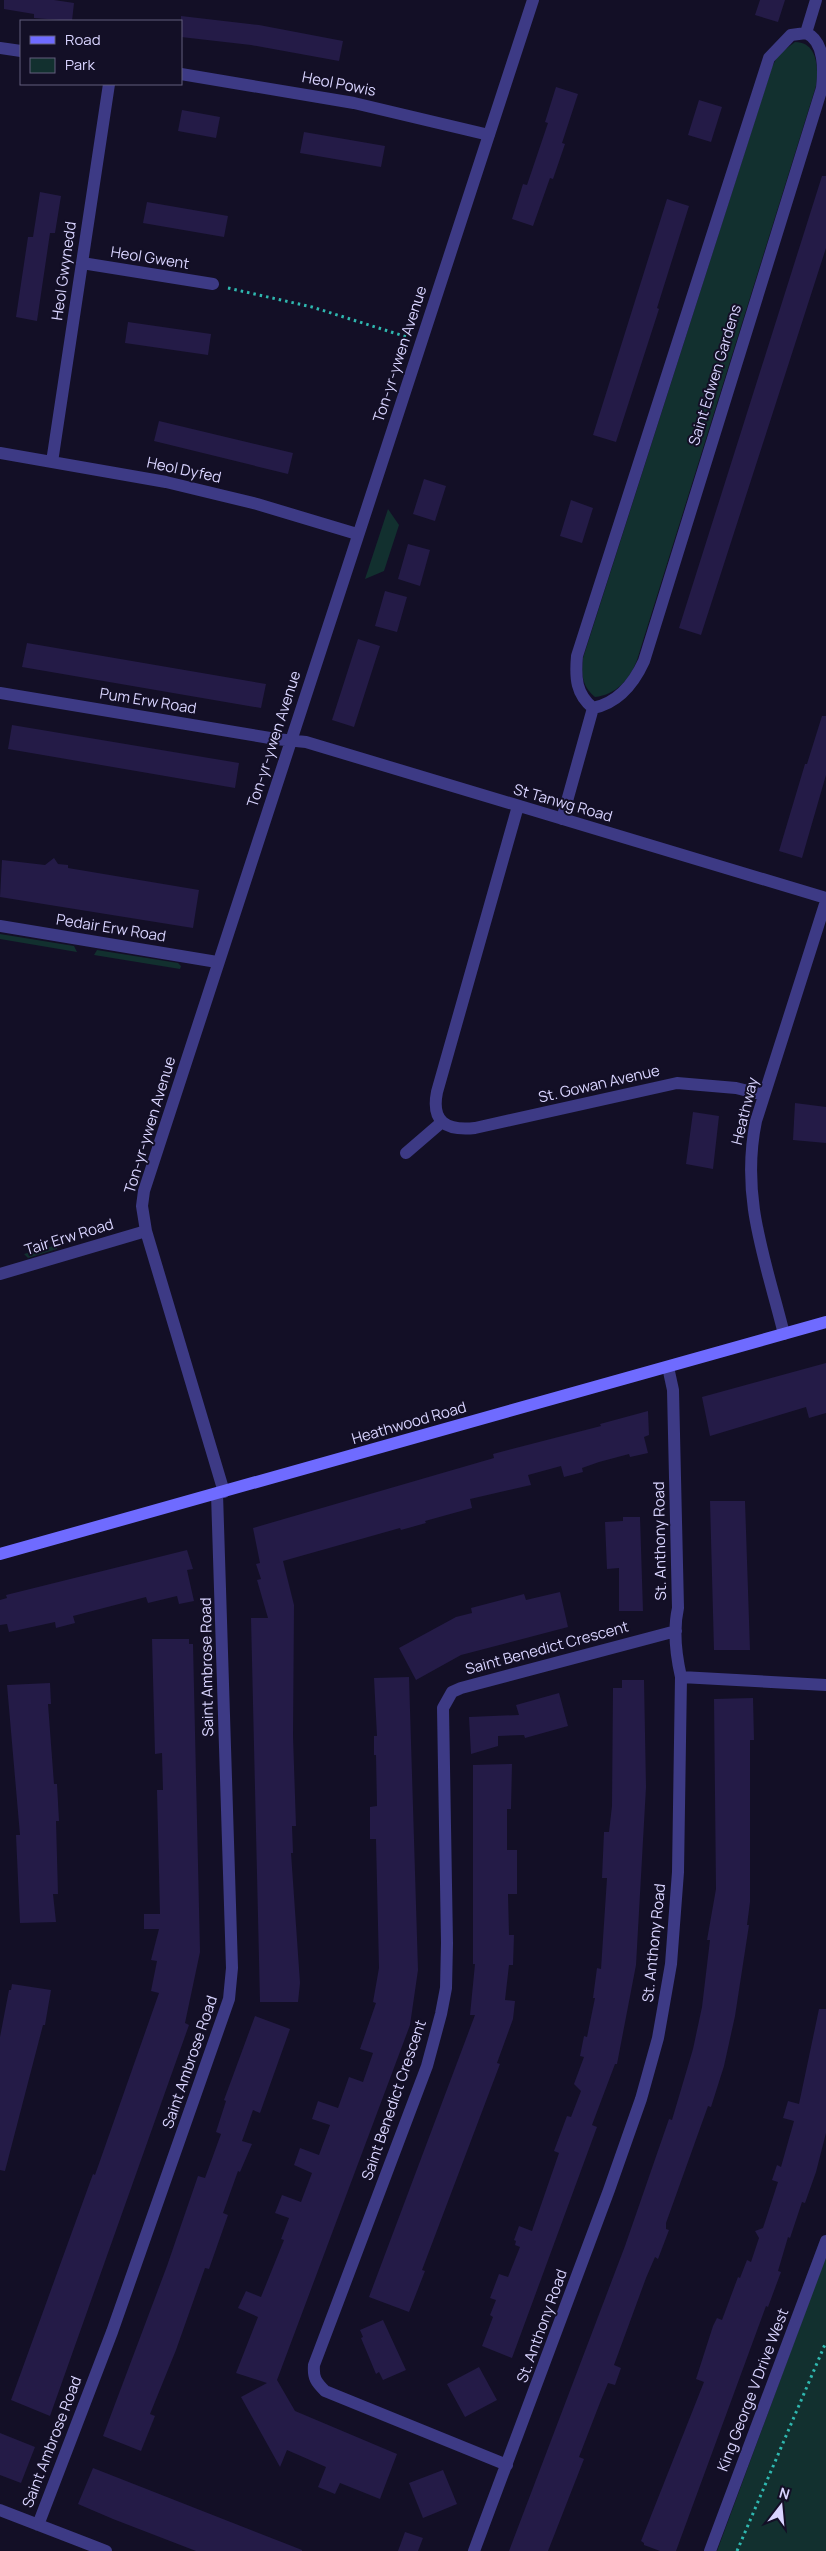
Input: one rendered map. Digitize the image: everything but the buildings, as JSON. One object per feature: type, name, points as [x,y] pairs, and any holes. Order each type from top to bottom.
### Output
[{"type":"street","name":"Ton-yr-ywen Avenue","points":[[220,1493],[146,1231],[142,1206],[144,1192],[217,962],[533,0]]},
{"type":"street","points":[[562,819],[593,708],[582,699],[578,688],[577,656],[582,639],[769,58],[791,35],[806,33],[816,0]]},
{"type":"street","name":"Saint Edwen Gardens","points":[[593,708],[604,706],[614,700],[628,686],[638,674],[647,651],[822,88],[824,75],[819,47],[812,35],[806,33]]},
{"type":"street","points":[[0,48],[20,51]]},
{"type":"street","name":"Heol Powis","points":[[182,74],[354,103],[489,134]]},
{"type":"street","name":"Heol Gwynedd","points":[[52,462],[109,85]]},
{"type":"street","name":"Heol Gwent","points":[[82,263],[213,284]]},
{"type":"street","name":"Heol Dyfed","points":[[0,453],[166,482],[226,496],[357,534]]},
{"type":"street","name":"Pum Erw Road","points":[[0,693],[291,740]]},
{"type":"street","name":"St Tanwg Road","points":[[291,740],[306,742],[826,899]]},
{"type":"street","points":[[406,1153],[442,1122],[436,1115],[434,1105],[437,1092],[518,806]]},
{"type":"street","name":"Heathway","points":[[784,1334],[762,1256],[753,1212],[752,1143],[764,1095],[826,899]]},
{"type":"street","name":"Pedair Erw Road","points":[[0,926],[217,962]]},
{"type":"street","name":"St. Gowan Avenue","points":[[442,1122],[461,1130],[475,1128],[678,1083],[736,1088],[764,1095]]},
{"type":"street","name":"Tair Erw Road","points":[[0,1274],[146,1231]]},
{"type":"street","name":"Heathwood Road","points":[[0,1554],[826,1322]]},
{"type":"street","name":"St. Anthony Road","points":[[474,2551],[641,2099],[658,2038],[671,1964],[678,1872],[681,1677],[677,1660],[676,1632],[678,1608],[673,1390],[668,1367]]},
{"type":"street","name":"Saint Ambrose Road","points":[[38,2525],[112,2332],[230,1999],[232,1968],[220,1493]]},
{"type":"street","name":"Saint Benedict Crescent","points":[[507,2465],[325,2391],[315,2381],[313,2374],[314,2365],[427,2066],[441,2014],[446,1988],[447,1943],[443,1708],[452,1692],[461,1688],[676,1632]]},
{"type":"street","points":[[681,1677],[826,1685]]},
{"type":"street","name":"King George V Drive West","points":[[710,2551],[826,2241]]},
{"type":"street","points":[[0,2510],[106,2551]]},
{"type":"path","points":[[213,284],[312,308],[421,341]]},
{"type":"path","points":[[738,2551],[826,2342]]},
{"type":"green space","points":[[795,42],[808,46],[815,57],[817,71],[816,86],[637,660],[630,674],[621,685],[603,696],[595,697],[587,689],[583,680],[583,658],[772,67],[778,55]]},
{"type":"green space","points":[[388,509],[399,525],[384,571],[365,579]]},
{"type":"green space","points":[[0,934],[74,946],[77,952],[0,939]]},
{"type":"green space","points":[[97,950],[178,963],[181,966],[180,969],[94,955]]},
{"type":"green space","points":[[57,1245],[57,1249],[28,1258],[24,1254]]},
{"type":"green space","points":[[826,2256],[826,2551],[717,2551]]}]
